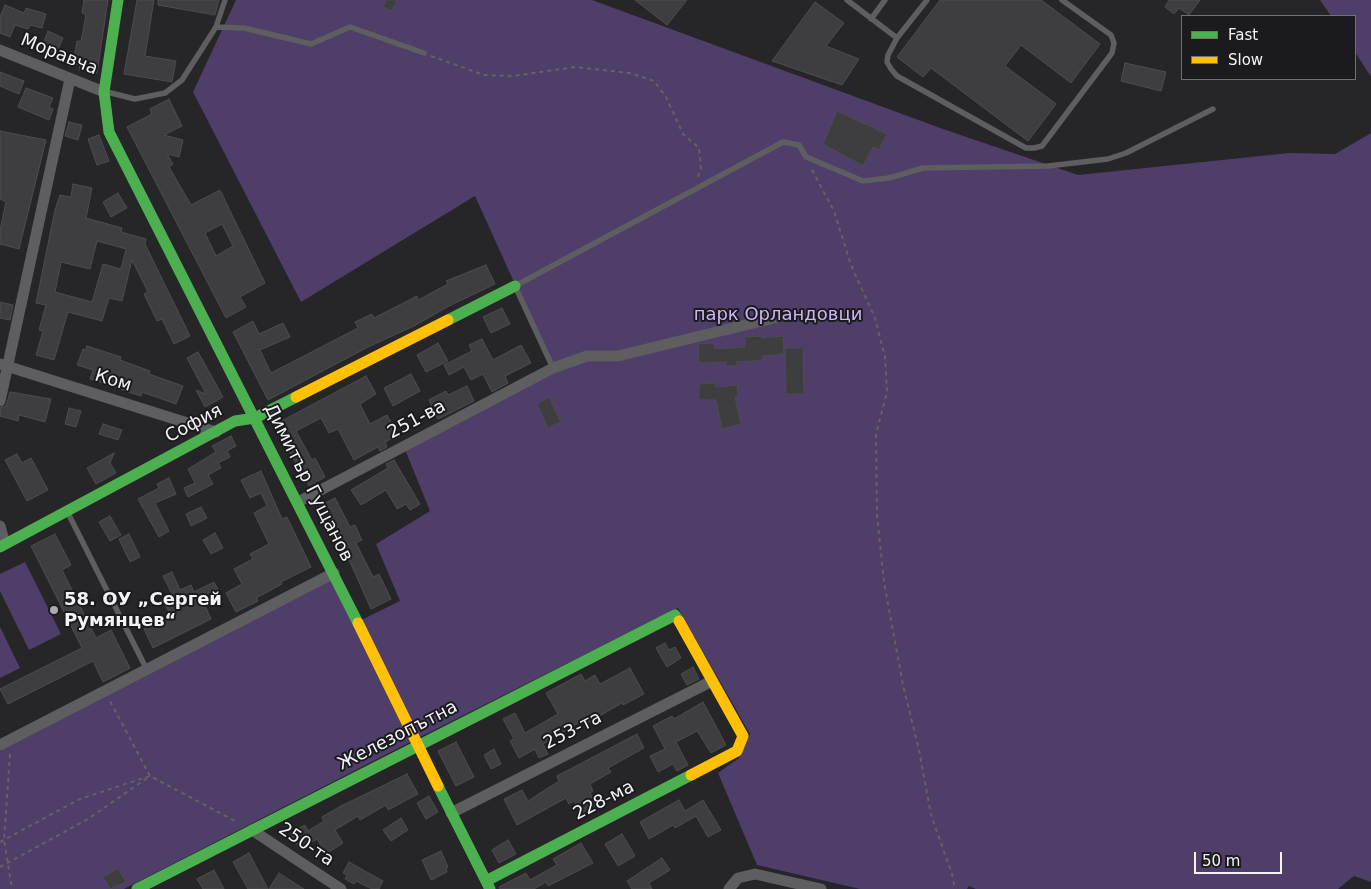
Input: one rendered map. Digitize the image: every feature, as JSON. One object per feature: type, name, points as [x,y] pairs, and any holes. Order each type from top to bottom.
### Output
[{"type":"street","name":"Димитър Гущанов","points":[[118,0],[104,92],[109,132],[334,573],[417,745],[488,885]]},
{"type":"street","name":"Моравча","points":[[0,50],[104,92]]},
{"type":"street","points":[[0,401],[4,366],[70,79]]},
{"type":"street","name":"София","points":[[3,545],[235,421],[255,418],[515,286]]},
{"type":"street","name":"251-ва","points":[[298,502],[553,368],[587,356],[618,356],[778,317]]},
{"type":"street","name":"Ком","points":[[4,366],[216,432]]},
{"type":"street","points":[[0,526],[3,545]]},
{"type":"street","points":[[1,741],[146,670],[334,573]]},
{"type":"street","name":"Железопътна","points":[[141,888],[417,745],[675,615],[712,681]]},
{"type":"street","name":"228-ма","points":[[488,885],[736,751],[743,736],[712,681]]},
{"type":"street","name":"253-та","points":[[451,813],[712,681]]},
{"type":"street","name":"250-та","points":[[252,830],[341,889]]},
{"type":"street","points":[[729,889],[738,878],[755,874],[821,889]]},
{"type":"lane","points":[[104,92],[135,99],[165,94],[182,80],[216,27],[225,0]]},
{"type":"lane","points":[[846,0],[897,38]]},
{"type":"lane","points":[[871,18],[885,0]]},
{"type":"lane","points":[[927,0],[897,38],[888,55],[887,62],[897,76],[1026,148],[1042,146],[1112,53],[1114,43],[1111,35],[1062,0]]},
{"type":"lane","points":[[216,27],[244,28],[310,44],[350,27],[424,53]]},
{"type":"lane","points":[[553,368],[515,286],[694,188],[783,142],[799,145],[806,157],[862,181],[889,178],[922,168],[1048,166],[1108,159],[1126,153],[1213,108]]},
{"type":"lane","points":[[67,511],[146,670]]},
{"type":"path","points":[[424,53],[484,75],[513,76],[575,67],[630,73],[654,81],[666,96],[683,134],[699,148],[701,169],[694,188]]},
{"type":"path","points":[[806,157],[834,211],[851,265],[876,318],[885,357],[887,392],[876,434],[877,515],[884,582],[903,685],[919,750],[931,815],[952,874],[954,889]]},
{"type":"path","points":[[104,691],[150,776],[252,830]]},
{"type":"path","points":[[1,741],[10,755],[4,840],[12,889]]},
{"type":"path","points":[[0,842],[80,799],[150,776]]},
{"type":"path","points":[[0,867],[88,819],[150,776]]},
{"type":"green space","name":"парк Орландовци","points":[[236,0],[592,0],[943,129],[1078,175],[1289,153],[1335,154],[1371,133],[1371,882],[1354,876],[1338,889],[976,889],[969,886],[967,889],[860,889],[757,865],[718,773],[739,758],[750,734],[678,608],[424,735],[124,889],[0,889],[0,751],[331,580],[353,624],[400,601],[376,544],[430,511],[404,447],[553,368],[475,196],[301,302],[193,92]]},
{"type":"green space","points":[[1320,0],[1371,0],[1371,77],[1356,54],[1356,15],[1330,15]]},
{"type":"green space","points":[[25,562],[61,634],[29,650],[0,591],[0,574]]},
{"type":"green space","points":[[0,627],[20,668],[0,678]]},
{"type":"building","points":[[84,0],[108,0],[97,73],[79,70],[80,65],[73,64],[77,41],[81,41],[86,15],[82,13]]},
{"type":"building","points":[[137,0],[154,0],[145,56],[176,61],[172,82],[124,74]]},
{"type":"building","points":[[158,0],[219,0],[215,15],[158,5]]},
{"type":"building","points":[[386,0],[397,0],[392,11],[383,7]]},
{"type":"building","points":[[635,0],[687,0],[667,25]]},
{"type":"building","points":[[940,0],[1041,0],[1100,44],[1071,83],[1021,45],[1005,66],[1056,104],[1028,141],[931,68],[923,77],[897,57]]},
{"type":"building","points":[[1169,0],[1200,0],[1189,15],[1179,8],[1174,14],[1165,7]]},
{"type":"building","points":[[815,2],[844,23],[826,46],[859,59],[842,85],[772,61]]},
{"type":"building","points":[[5,5],[24,13],[26,8],[46,14],[42,28],[30,25],[28,29],[15,25],[10,37],[0,33],[0,17]]},
{"type":"building","points":[[48,31],[63,38],[56,54],[42,47]]},
{"type":"building","points":[[1125,63],[1166,72],[1161,91],[1121,81]]},
{"type":"building","points":[[0,72],[24,81],[19,94],[0,86]]},
{"type":"building","points":[[26,88],[53,98],[49,107],[53,109],[49,120],[18,107]]},
{"type":"building","points":[[169,99],[182,126],[164,135],[183,140],[179,157],[167,154],[173,164],[169,167],[191,205],[220,190],[265,283],[240,297],[246,307],[226,318],[127,127],[152,114],[150,109]],"holes":[[[222,224],[233,246],[216,256],[205,233]]]},
{"type":"building","points":[[837,111],[887,134],[879,150],[873,147],[863,166],[823,144]]},
{"type":"building","points":[[69,122],[82,125],[78,140],[65,136]]},
{"type":"building","points":[[0,131],[46,140],[19,249],[0,244],[0,230],[6,202],[0,199]]},
{"type":"building","points":[[99,135],[109,161],[97,165],[88,139]]},
{"type":"building","points":[[73,184],[92,188],[86,218],[122,228],[121,232],[146,239],[145,244],[190,336],[174,344],[162,319],[157,321],[144,294],[148,292],[132,260],[122,301],[109,298],[102,321],[68,312],[54,360],[36,355],[43,331],[39,330],[46,305],[36,303],[55,210],[60,195],[71,197]],"holes":[[[97,241],[126,249],[121,269],[103,264],[92,302],[55,292],[61,262],[90,269]]]},
{"type":"building","points":[[118,193],[127,208],[111,217],[103,202]]},
{"type":"building","points":[[486,265],[495,284],[449,306],[414,326],[368,347],[268,400],[233,332],[253,321],[259,334],[283,323],[290,337],[260,350],[271,373],[358,328],[355,322],[372,314],[374,318],[417,296],[418,300],[448,284],[446,281]]},
{"type":"building","points":[[0,302],[13,305],[10,320],[0,318]]},
{"type":"building","points":[[502,308],[510,324],[491,333],[483,317]]},
{"type":"building","points":[[762,336],[762,338],[783,336],[784,354],[763,356],[763,360],[736,362],[737,366],[726,366],[726,362],[699,363],[698,344],[714,343],[715,349],[745,347],[745,337]]},
{"type":"building","points":[[482,339],[493,360],[521,345],[531,363],[505,376],[508,383],[492,392],[483,374],[471,380],[464,367],[449,375],[444,365],[472,351],[469,345]]},
{"type":"building","points":[[438,343],[448,361],[426,372],[417,355]]},
{"type":"building","points":[[87,346],[121,357],[120,360],[150,371],[149,374],[183,386],[176,404],[142,392],[141,396],[90,379],[93,370],[77,365],[83,349],[86,350]]},
{"type":"building","points":[[785,348],[803,348],[804,394],[786,394]]},
{"type":"building","points":[[198,352],[223,397],[205,407],[196,390],[206,394],[187,358]]},
{"type":"building","points":[[411,374],[420,391],[393,406],[384,388]]},
{"type":"building","points":[[366,376],[376,394],[360,404],[370,424],[387,415],[398,435],[385,442],[387,447],[380,451],[378,447],[354,460],[338,429],[329,433],[321,418],[296,431],[312,460],[315,458],[325,477],[309,486],[274,425]]},
{"type":"building","points":[[716,383],[716,387],[737,385],[738,396],[735,397],[741,424],[722,429],[716,400],[699,400],[699,384]]},
{"type":"building","points":[[467,386],[474,401],[438,419],[429,400],[446,391],[448,395]]},
{"type":"building","points":[[10,392],[51,399],[45,422],[19,415],[18,421],[0,416],[0,408],[6,406]]},
{"type":"building","points":[[549,397],[561,422],[548,428],[537,404]]},
{"type":"building","points":[[69,408],[81,411],[76,427],[65,424]]},
{"type":"building","points":[[103,424],[122,430],[118,440],[99,434]]},
{"type":"building","points":[[231,436],[236,446],[227,451],[230,457],[218,463],[221,468],[208,475],[213,484],[188,497],[184,488],[195,483],[188,469],[216,452],[212,446]]},
{"type":"building","points":[[114,453],[110,463],[116,473],[96,484],[87,468]]},
{"type":"building","points":[[17,454],[22,463],[31,458],[48,490],[27,501],[5,460]]},
{"type":"building","points":[[394,460],[420,504],[410,510],[406,504],[397,509],[386,490],[361,505],[351,490],[388,468],[386,464]]},
{"type":"building","points":[[261,471],[282,519],[287,517],[311,567],[281,582],[282,584],[256,598],[258,601],[236,612],[226,593],[242,584],[234,569],[253,559],[250,554],[269,544],[254,513],[267,506],[261,493],[250,498],[241,480]]},
{"type":"building","points":[[169,478],[176,494],[155,503],[169,531],[159,537],[138,499],[159,488],[157,484]]},
{"type":"building","points":[[335,498],[350,527],[355,525],[362,540],[356,543],[373,577],[379,574],[391,599],[371,609],[351,564],[319,506]]},
{"type":"building","points":[[201,507],[207,518],[191,526],[186,514]]},
{"type":"building","points":[[110,516],[121,535],[110,541],[99,522]]},
{"type":"building","points":[[215,533],[223,548],[211,554],[203,540]]},
{"type":"building","points":[[55,534],[71,565],[62,570],[96,638],[111,630],[130,668],[103,682],[93,661],[8,704],[0,689],[82,648],[31,546]]},
{"type":"building","points":[[129,534],[140,557],[130,562],[119,539]]},
{"type":"building","points":[[172,572],[180,590],[191,585],[194,592],[214,582],[221,595],[204,603],[211,619],[153,648],[144,629],[171,616],[164,603],[174,598],[163,576]]},
{"type":"building","points":[[665,643],[669,650],[675,647],[681,658],[667,667],[656,648]]},
{"type":"building","points":[[693,667],[699,679],[687,685],[681,674]]},
{"type":"building","points":[[630,668],[644,694],[623,705],[622,703],[587,723],[585,719],[543,744],[548,754],[539,758],[535,749],[519,758],[510,741],[514,739],[503,719],[515,713],[525,733],[558,714],[546,693],[581,674],[585,681],[595,675],[600,684]]},
{"type":"building","points":[[703,702],[726,745],[711,753],[697,731],[676,742],[688,765],[677,771],[673,764],[658,772],[650,756],[665,749],[653,726],[672,716],[674,719]]},
{"type":"building","points":[[637,734],[644,748],[608,768],[611,772],[590,784],[593,791],[590,793],[598,809],[582,817],[574,801],[569,804],[566,798],[517,825],[504,799],[522,790],[528,801],[559,781],[557,776]]},
{"type":"building","points":[[456,742],[474,777],[456,786],[438,751]]},
{"type":"building","points":[[494,749],[501,764],[491,769],[484,755]]},
{"type":"building","points":[[407,774],[418,794],[388,810],[386,805],[360,820],[358,816],[335,830],[343,843],[326,854],[317,839],[300,849],[290,833],[305,825],[308,831],[324,821],[322,817],[341,806]]},
{"type":"building","points":[[429,796],[438,812],[426,819],[417,803]]},
{"type":"building","points":[[679,800],[685,811],[703,800],[721,830],[708,837],[696,816],[675,828],[673,825],[649,839],[640,822]]},
{"type":"building","points":[[401,818],[408,830],[391,841],[383,830]]},
{"type":"building","points":[[622,834],[635,856],[618,866],[605,844]]},
{"type":"building","points":[[508,840],[516,854],[499,863],[492,850]]},
{"type":"building","points":[[581,843],[593,863],[548,886],[546,882],[534,889],[500,889],[499,887],[526,873],[530,880],[557,865],[553,859]]},
{"type":"building","points":[[441,851],[448,867],[446,869],[447,872],[431,880],[422,860]]},
{"type":"building","points":[[249,853],[268,889],[248,889],[233,862]]},
{"type":"building","points":[[662,858],[670,870],[649,883],[652,889],[632,889],[627,881]]},
{"type":"building","points":[[349,862],[383,881],[379,889],[372,889],[356,881],[354,884],[345,879],[347,875],[343,873]]},
{"type":"building","points":[[118,868],[126,882],[110,889],[103,877]]},
{"type":"building","points":[[214,870],[224,889],[203,889],[197,879]]},
{"type":"building","points":[[279,873],[304,889],[269,889]]},
{"type":"traffic: fast","points":[[118,0],[104,92],[109,132],[358,623]]},
{"type":"traffic: fast","points":[[448,320],[515,286]]},
{"type":"traffic: fast","points":[[0,547],[235,421],[255,418],[296,397]]},
{"type":"traffic: fast","points":[[137,889],[675,615],[679,621]]},
{"type":"traffic: fast","points":[[486,881],[691,775]]},
{"type":"traffic: fast","points":[[438,786],[490,889]]},
{"type":"traffic: slow","points":[[296,397],[448,320]]},
{"type":"traffic: slow","points":[[679,621],[743,736],[737,751],[691,775]]},
{"type":"traffic: slow","points":[[358,623],[438,786]]},
{"type":"place","name":"58. ОУ „Сергей Румянцев“","points":[[54,610]]}]
